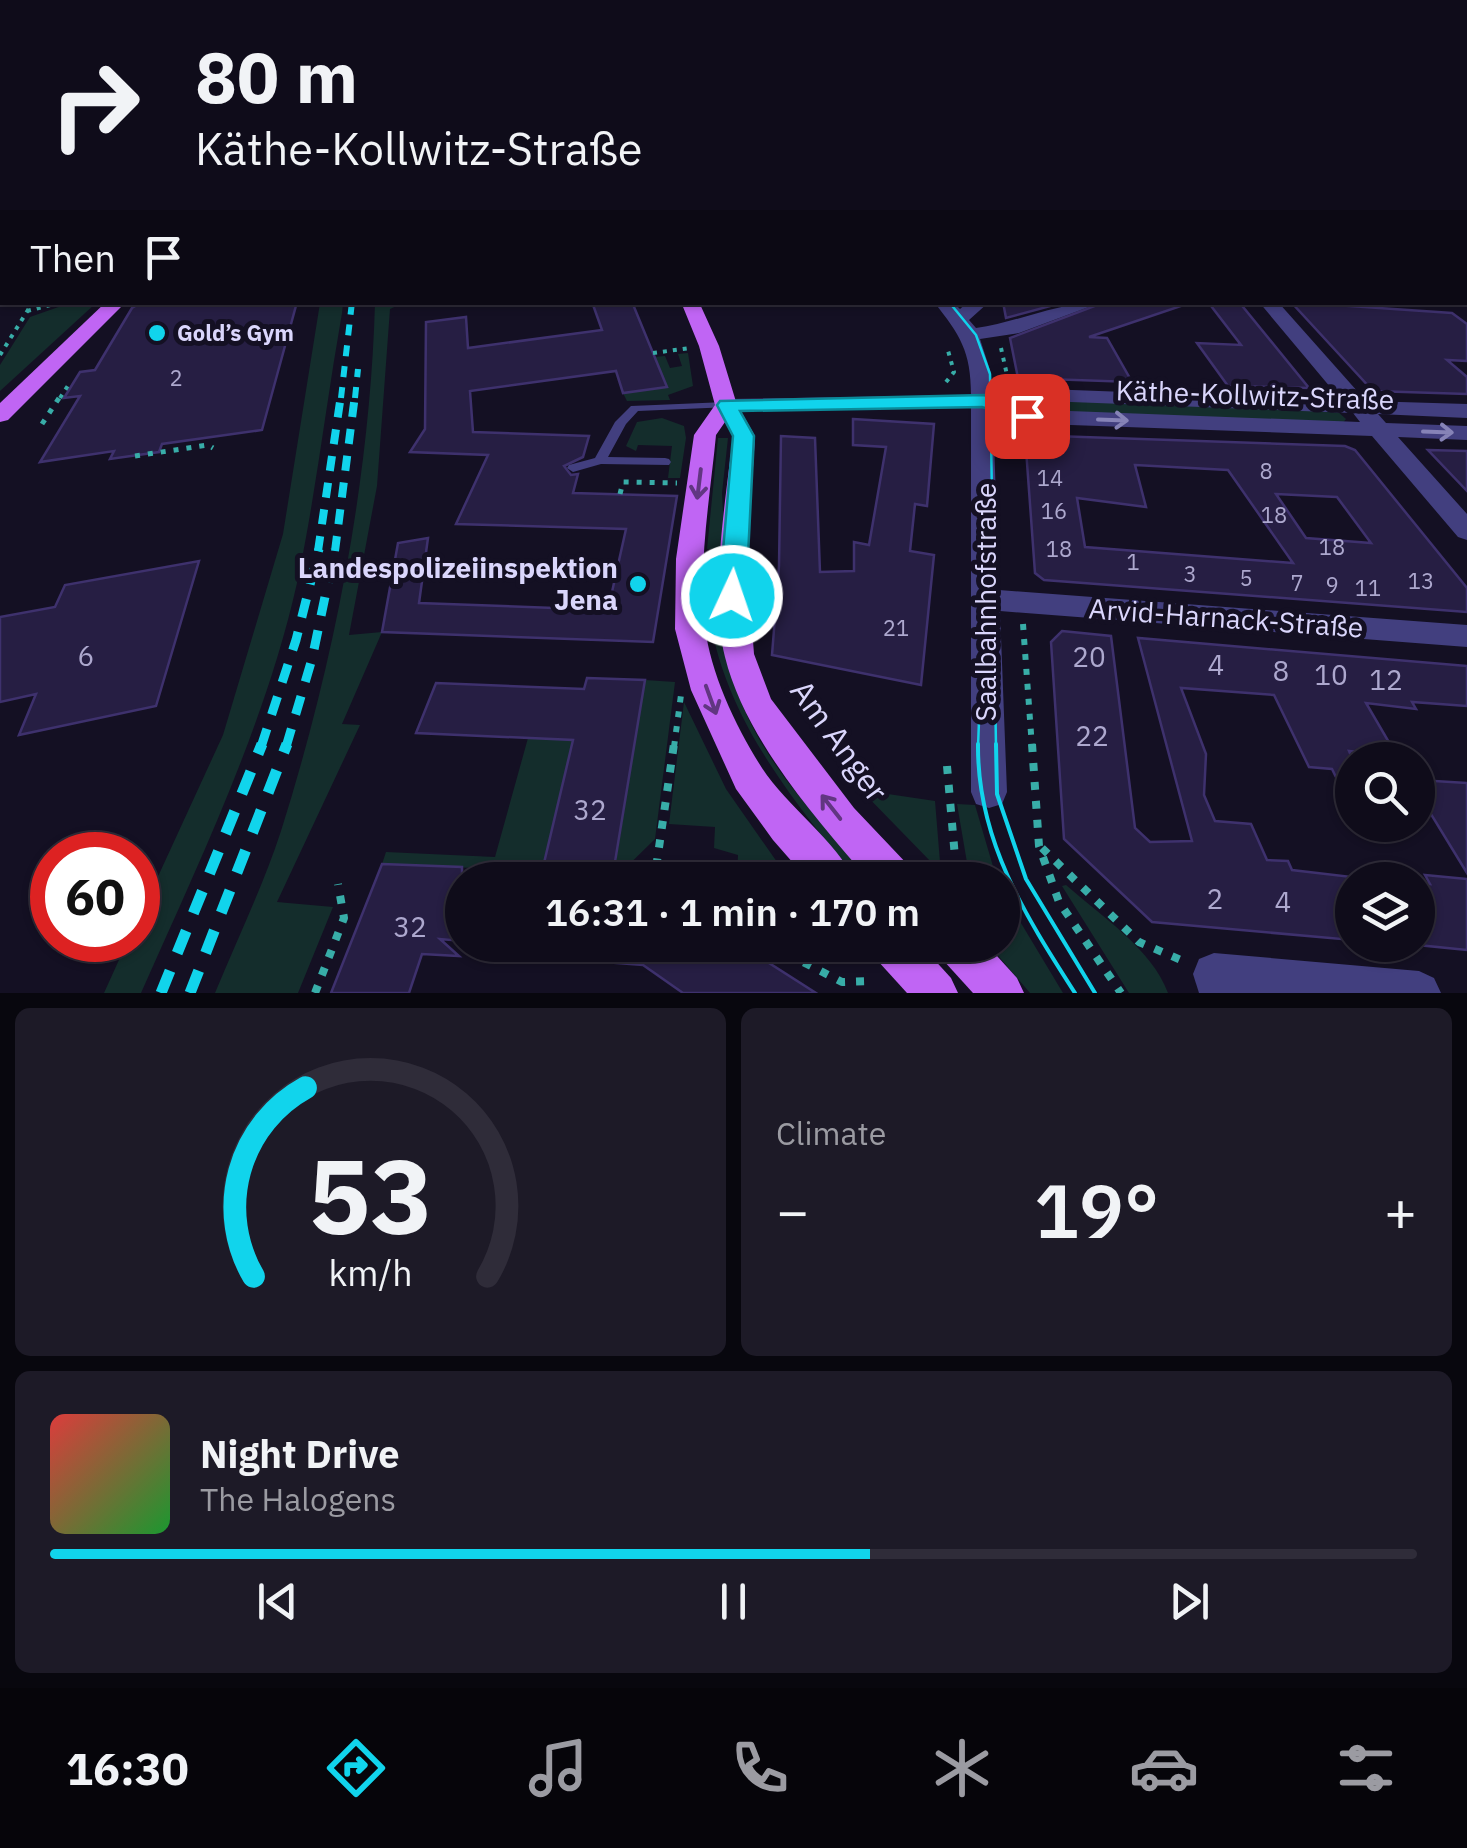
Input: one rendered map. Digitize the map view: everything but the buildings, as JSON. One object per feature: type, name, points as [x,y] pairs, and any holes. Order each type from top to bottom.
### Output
[{"type":"main road","points":[[0,415],[114,305]]},
{"type":"main road","name":"Am Anger","points":[[691,305],[710,346],[726,405],[744,436],[732,596],[739,654],[757,705],[841,820],[879,862]]},
{"type":"main road","points":[[726,405],[705,435],[690,559],[690,629],[706,690],[749,778],[817,862]]},
{"type":"main road","points":[[970,962],[992,992]]},
{"type":"main road","points":[[882,963],[936,993]]},
{"type":"street","points":[[947,305],[965,326],[993,333],[1083,305]]},
{"type":"street","points":[[965,326],[978,305]]},
{"type":"street","points":[[1271,305],[1467,530]]},
{"type":"street","name":"Saalbahnhofstraße","points":[[965,326],[981,374],[984,401],[989,792]]},
{"type":"street","name":"Käthe-Kollwitz-Straße","points":[[726,405],[984,401],[1019,394],[1467,411]]},
{"type":"street","name":"Käthe-Kollwitz-Straße","points":[[984,401],[1043,417],[1467,433]]},
{"type":"street","name":"Arvid-Harnack-Straße","points":[[986,599],[1467,636]]},
{"type":"street","points":[[1218,984],[1419,993]]},
{"type":"lane","points":[[600,460],[635,408],[726,405]]},
{"type":"lane","points":[[573,468],[600,460],[666,462]]},
{"type":"path","points":[[0,355],[31,305]]},
{"type":"path","points":[[28,311],[51,305]]},
{"type":"path","points":[[993,333],[1000,342],[1007,375]]},
{"type":"path","points":[[653,353],[693,348]]},
{"type":"path","points":[[938,386],[950,380],[954,372]]},
{"type":"path","points":[[42,424],[69,384]]},
{"type":"path","points":[[136,457],[208,445],[213,448]]},
{"type":"path","points":[[620,494],[623,482],[686,483]]},
{"type":"path","points":[[1023,624],[1039,846],[1060,902],[1121,993]]},
{"type":"path","points":[[657,862],[678,702],[685,683]]},
{"type":"path","points":[[947,766],[955,862]]},
{"type":"path","points":[[1039,846],[1139,942],[1218,984]]},
{"type":"path","points":[[315,993],[344,918],[338,884]]},
{"type":"path","points":[[808,962],[842,982],[882,963]]},
{"type":"green space","points":[[64,305],[94,305],[0,391],[0,365],[30,317]]},
{"type":"green space","points":[[320,305],[343,305],[304,550],[284,636],[229,791],[160,951],[160,872],[223,735],[283,534]]},
{"type":"green space","points":[[375,305],[399,305],[390,309],[377,486],[349,635],[382,632],[342,724],[360,725],[277,902],[333,907],[298,993],[215,993],[281,831],[317,702],[346,570],[372,369]]},
{"type":"green space","points":[[688,353],[693,386],[668,395],[670,400],[627,401],[623,393],[667,387],[654,357],[665,356],[670,368],[682,366],[678,354]]},
{"type":"green space","points":[[1020,399],[1337,411],[1346,419],[1342,424],[1032,413],[1015,405]]},
{"type":"green space","points":[[662,418],[684,426],[680,478],[668,478],[672,446],[638,445],[636,451],[626,446],[637,422]]},
{"type":"green space","points":[[718,438],[728,438],[722,493],[725,549],[707,549]]},
{"type":"green space","points":[[706,566],[722,567],[730,668],[745,711],[775,764],[858,862],[844,862],[802,810],[753,736],[718,655],[709,612]]},
{"type":"green space","points":[[645,680],[675,682],[655,839],[631,862],[616,862]]},
{"type":"green space","points":[[684,702],[726,789],[777,862],[738,862],[738,855],[714,848],[715,827],[669,824]]},
{"type":"green space","points":[[528,738],[573,740],[544,862],[445,862],[445,867],[382,864],[386,852],[495,857]]},
{"type":"green space","points":[[861,790],[935,801],[940,862],[931,862]]},
{"type":"green space","points":[[957,804],[975,805],[992,862],[967,862]]},
{"type":"green space","points":[[1066,885],[1138,948],[1168,993],[1129,993],[1062,886]]},
{"type":"green space","points":[[1020,921],[1063,993],[1030,993],[1004,962],[1020,962]]},
{"type":"green space","points":[[118,962],[155,962],[141,993],[104,993]]},
{"type":"tram line","points":[[951,305],[976,335],[990,374],[996,747]]},
{"type":"tram line","points":[[978,745],[980,695]]},
{"type":"tram line","points":[[996,744],[997,794],[1026,879],[1095,993]]},
{"type":"tram line","points":[[978,745],[986,812],[1007,875],[1075,993]]},
{"type":"railway","points":[[341,398],[352,305]]},
{"type":"railway","points":[[355,398],[358,369]]},
{"type":"railway","points":[[318,551],[341,395]]},
{"type":"railway","points":[[335,551],[355,395]]},
{"type":"railway","points":[[262,744],[296,640],[319,549]]},
{"type":"railway","points":[[287,745],[312,659],[335,549]]},
{"type":"railway","points":[[161,993],[262,744]]},
{"type":"railway","points":[[190,993],[287,745]]},
{"type":"place","name":"Gold’s Gym","points":[[157,333]]},
{"type":"place","name":"Landespolizeiinspektion Jena","points":[[638,584]]},
{"type":"route","points":[[732,596],[744,436],[726,405],[984,401],[1027,416]]}]
